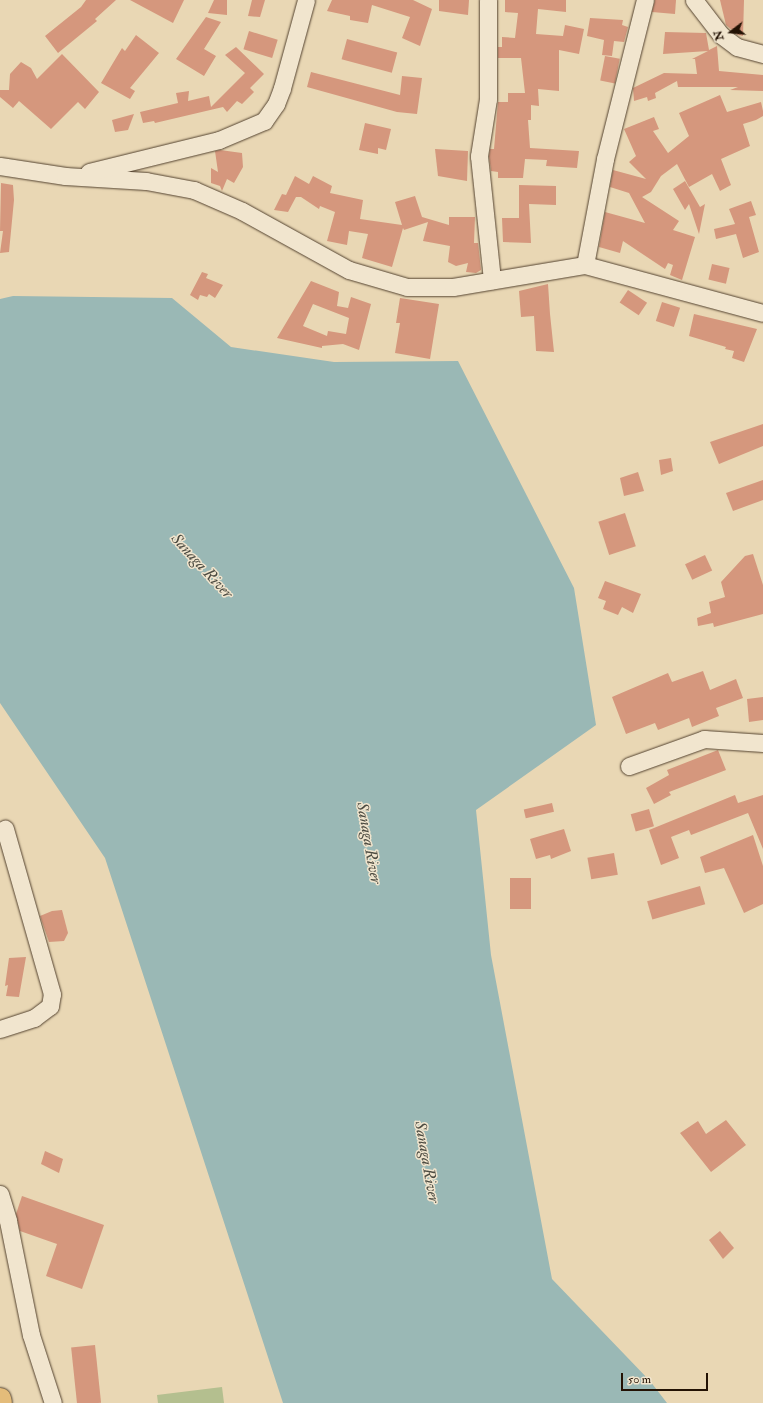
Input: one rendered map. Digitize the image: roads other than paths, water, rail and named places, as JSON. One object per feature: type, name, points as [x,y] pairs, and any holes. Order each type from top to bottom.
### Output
[{"type":"highway","points":[[0,1399],[1,1403]]},
{"type":"street","points":[[79,175],[219,140],[264,121],[276,104],[282,88],[306,0]]},
{"type":"street","points":[[488,0],[488,99],[479,156],[492,280]]},
{"type":"street","points":[[585,265],[605,158],[645,0]]},
{"type":"street","points":[[694,0],[721,36],[737,47],[763,54]]},
{"type":"street","points":[[0,166],[65,176],[79,175],[146,181],[194,190],[242,211],[326,260],[386,283],[407,287],[438,288],[585,265],[763,313]]},
{"type":"street","points":[[629,766],[704,739],[763,743]]},
{"type":"street","points":[[0,1029],[34,1018],[50,1006],[52,994],[5,829]]},
{"type":"street","points":[[0,1194],[8,1220],[31,1335],[53,1403]]},
{"type":"water","name":"Sanaga River","points":[[13,296],[172,298],[231,347],[334,362],[458,361],[574,588],[596,725],[476,810],[491,955],[552,1279],[650,1381],[667,1403],[283,1403],[105,858],[0,703],[0,299]]}]
